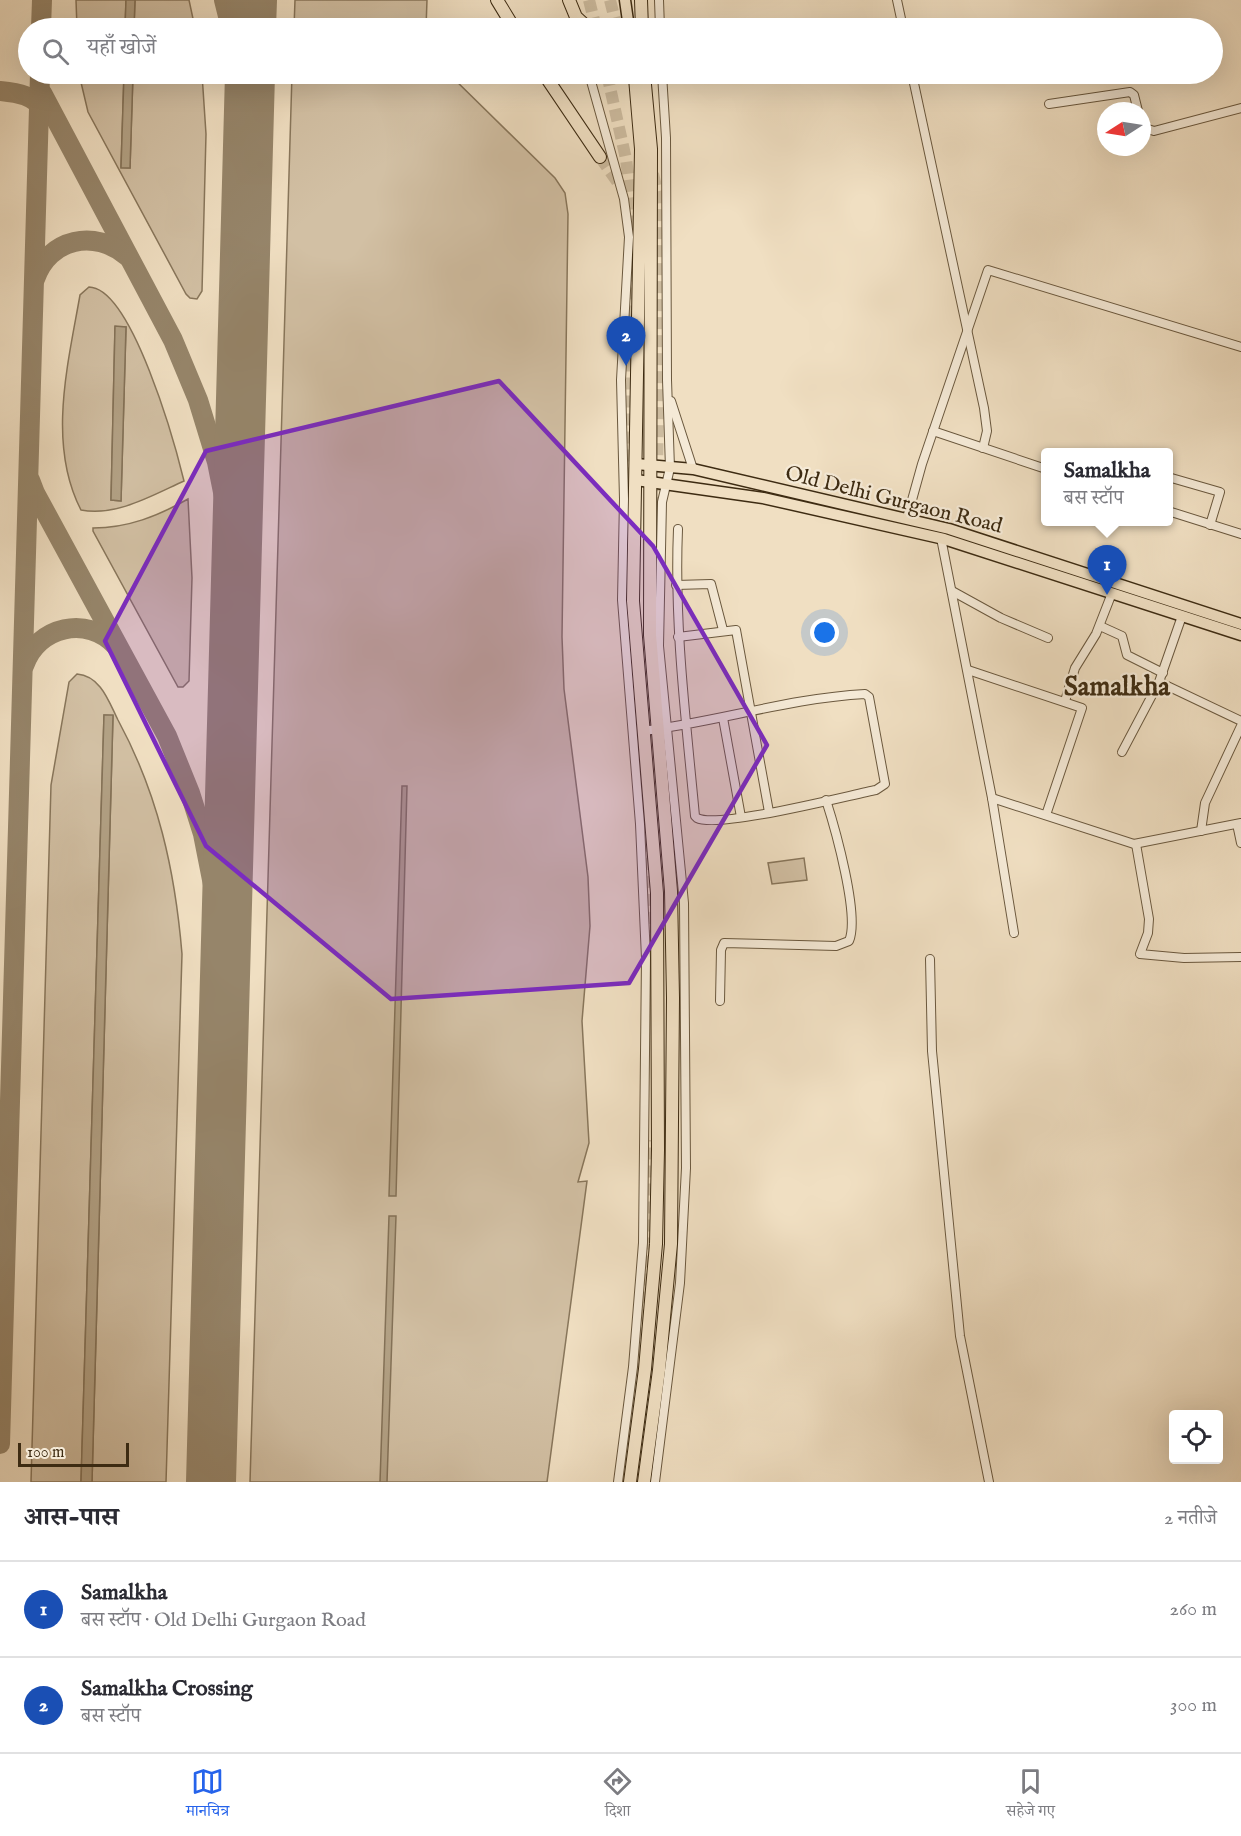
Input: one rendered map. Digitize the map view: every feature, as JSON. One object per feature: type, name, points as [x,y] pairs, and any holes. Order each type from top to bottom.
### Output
[{"type":"highway","points":[[497,0],[508,18]]},
{"type":"highway","points":[[641,0],[642,18]]},
{"type":"highway","points":[[571,6],[580,18]]},
{"type":"highway","points":[[551,84],[600,157]]},
{"type":"highway","points":[[630,1482],[645,1369],[656,1244],[658,1162],[657,892],[633,601],[641,149],[637,84]]},
{"type":"highway","points":[[638,84],[651,148],[650,635],[662,729],[671,891],[671,1244],[660,1370],[644,1482]]},
{"type":"main road","points":[[625,0],[628,18]]},
{"type":"main road","name":"Old Delhi Gurgaon Road","points":[[636,464],[693,470],[907,518],[945,536],[1241,635]]},
{"type":"main road","name":"Old Delhi Gurgaon Road","points":[[636,480],[667,482],[762,498],[945,536],[1241,624]]},
{"type":"street","points":[[659,0],[660,18]]},
{"type":"street","points":[[897,0],[901,18]]},
{"type":"street","points":[[592,84],[624,199],[629,237],[621,380],[624,488],[621,600],[640,824],[646,958],[643,1243],[633,1367],[618,1482]]},
{"type":"street","points":[[655,1482],[666,1411],[680,1283],[686,1168],[684,903],[662,729],[659,646],[663,502],[670,468],[667,380],[666,138],[663,84]]},
{"type":"street","points":[[914,84],[984,408],[987,427],[983,448]]},
{"type":"street","points":[[1049,104],[1130,92],[1134,95],[1136,102]]},
{"type":"street","points":[[1151,130],[1241,108]]},
{"type":"street","points":[[907,518],[984,274],[990,270],[1241,347]]},
{"type":"street","points":[[667,380],[669,395],[693,470]]},
{"type":"street","points":[[933,431],[1041,468]]},
{"type":"street","points":[[1173,478],[1220,492],[1210,525]]},
{"type":"street","points":[[1173,513],[1241,534]]},
{"type":"street","points":[[643,732],[686,726],[750,712],[868,695],[885,784],[876,790],[741,817],[707,822],[695,816],[686,726],[678,637],[676,585],[678,529]]},
{"type":"street","points":[[945,536],[952,591],[992,798],[1014,933]]},
{"type":"street","points":[[676,585],[711,584],[723,630]]},
{"type":"street","points":[[952,591],[1001,618],[1048,638]]},
{"type":"street","points":[[1065,701],[1075,668],[1100,626],[1112,593]]},
{"type":"street","points":[[1122,752],[1160,682],[1182,616]]},
{"type":"street","points":[[1100,626],[1121,634],[1127,655],[1163,673]]},
{"type":"street","points":[[678,637],[723,630],[736,631],[769,812]]},
{"type":"street","points":[[968,670],[1082,708],[1046,815]]},
{"type":"street","points":[[1160,682],[1241,724],[1205,803],[1201,831]]},
{"type":"street","points":[[723,718],[741,817]]},
{"type":"street","points":[[992,798],[1137,844],[1239,823],[1241,843]]},
{"type":"street","points":[[720,1000],[721,947],[724,943],[836,946],[849,941],[852,927],[846,879],[826,800]]},
{"type":"street","points":[[1137,844],[1149,919],[1148,933],[1140,954],[1184,958],[1241,957]]},
{"type":"street","points":[[930,959],[932,1051],[960,1336],[989,1482]]},
{"type":"highlighted area","points":[[499,381],[653,546],[767,745],[629,983],[391,999],[206,846],[105,641],[206,451]]},
{"type":"shaded area","points":[[76,0],[126,0],[125,18],[77,18]]},
{"type":"shaded area","points":[[126,0],[135,0],[134,18],[125,18]]},
{"type":"shaded area","points":[[135,0],[189,0],[193,18],[134,18]]},
{"type":"shaded area","points":[[295,0],[427,0],[426,18],[294,18]]},
{"type":"shaded area","points":[[81,84],[124,84],[121,167],[130,168],[133,84],[203,84],[206,134],[202,291],[197,299],[190,298],[186,294],[88,112]]},
{"type":"shaded area","points":[[124,84],[133,84],[130,168],[121,168]]},
{"type":"shaded area","points":[[292,84],[459,84],[555,178],[565,193],[568,214],[562,637],[564,689],[588,877],[590,926],[582,1021],[589,1143],[578,1182],[587,1181],[547,1482],[250,1482]]},
{"type":"shaded area","points":[[89,287],[105,294],[121,313],[136,339],[161,404],[184,481],[121,508],[81,510],[71,485],[65,458],[63,404],[80,295]],"holes":[[[115,327],[126,327],[121,501],[111,500]]]},
{"type":"shaded area","points":[[115,326],[126,327],[121,501],[111,500]]},
{"type":"shaded area","points":[[188,499],[192,578],[189,681],[183,687],[178,687],[93,528],[118,526],[142,520]]},
{"type":"shaded area","points":[[77,674],[92,680],[103,691],[144,776],[162,833],[175,892],[179,923],[182,954],[166,1482],[92,1482],[113,716],[104,715],[81,1482],[31,1482],[51,785],[69,682]]},
{"type":"shaded area","points":[[104,715],[113,715],[92,1482],[81,1482]]},
{"type":"shaded area","points":[[402,786],[407,786],[396,1196],[389,1196]]},
{"type":"shaded area","points":[[804,858],[807,880],[772,884],[768,863]]},
{"type":"shaded area","points":[[389,1216],[396,1216],[387,1482],[380,1482]]},
{"type":"taxiway","points":[[41,18],[42,0]]},
{"type":"taxiway","points":[[224,0],[228,18]]},
{"type":"taxiway","points":[[0,1444],[40,84]]},
{"type":"taxiway","points":[[240,84],[247,182]]},
{"type":"taxiway","points":[[0,91],[25,96],[36,101],[45,111]]},
{"type":"taxiway","points":[[42,93],[173,340],[198,400],[217,462],[226,507],[232,566],[234,639]]},
{"type":"taxiway","points":[[35,279],[51,254],[74,242],[101,242],[127,256]]},
{"type":"taxiway","points":[[30,480],[167,736],[190,793],[203,834],[216,900],[224,1006]]},
{"type":"taxiway","points":[[24,666],[31,652],[40,642],[64,629],[92,630],[105,636],[116,646]]},
{"type":"runway","points":[[251,18],[252,0]]},
{"type":"runway","points":[[211,1482],[250,84]]},
{"type":"tunnel","points":[[589,0],[594,18]]},
{"type":"tunnel","points":[[610,0],[614,18]]},
{"type":"tunnel","points":[[609,84],[626,159],[632,205],[628,538]]},
{"type":"tunnel","points":[[600,157],[621,187]]},
{"type":"tunnel","points":[[653,174],[660,203],[656,578]]},
{"type":"tunnel","points":[[629,606],[631,667]]},
{"type":"tunnel","points":[[644,840],[648,933]]},
{"type":"tunnel","points":[[622,1482],[639,1368],[648,1243],[648,1140]]},
{"type":"place","name":"Samalkha Crossing","points":[[626,366]]},
{"type":"place","name":"Samalkha","points":[[1107,595]]},
{"type":"district","name":"Samalkha","points":[[1117,686]]}]
